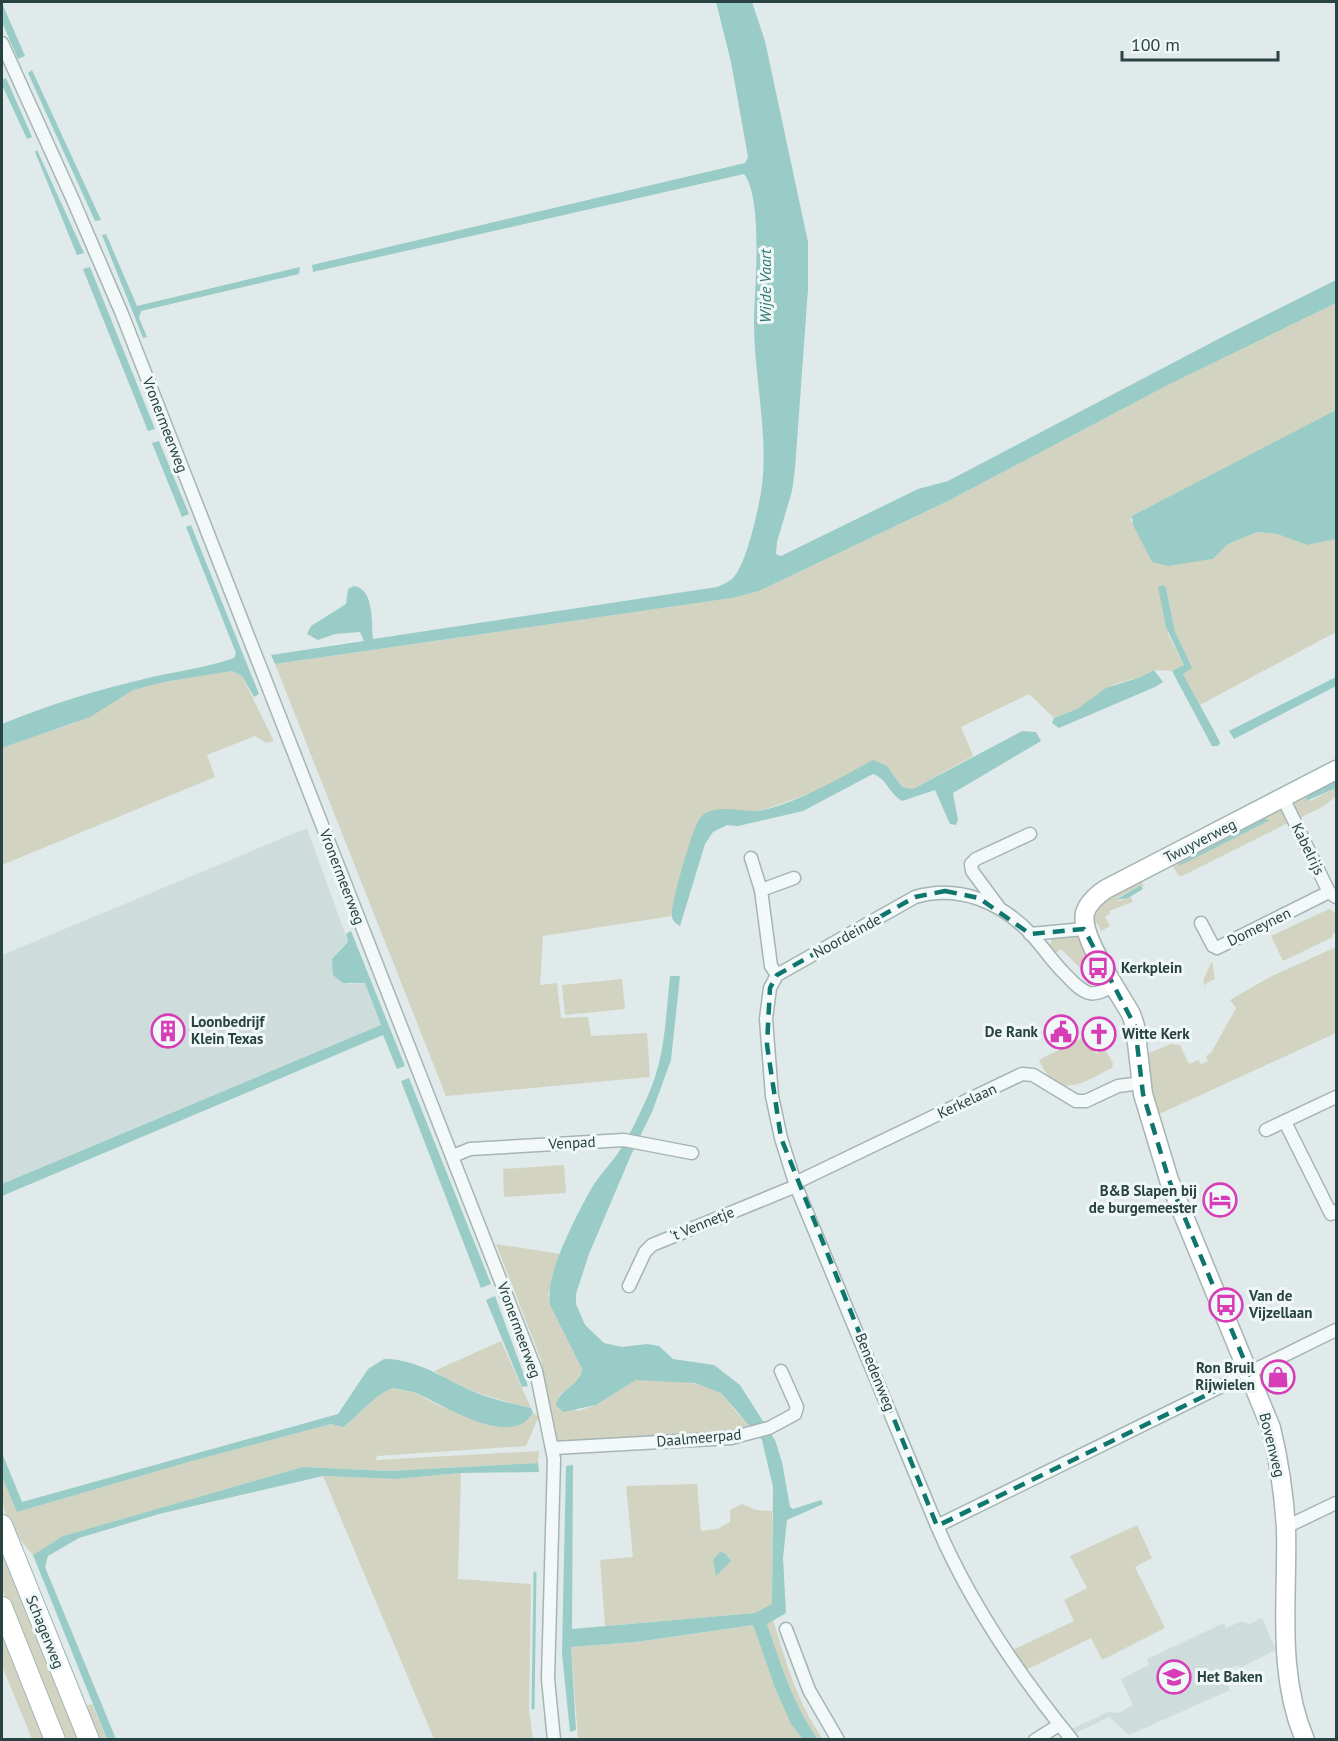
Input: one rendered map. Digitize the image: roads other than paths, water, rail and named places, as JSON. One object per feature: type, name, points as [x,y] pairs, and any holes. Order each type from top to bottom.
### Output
[{"type":"main road","name":"Schagerweg","points":[[2,1525],[89,1740]]},
{"type":"main road","name":"Schagerweg","points":[[2,1607],[55,1740]]},
{"type":"street","name":"Vronermeerweg","points":[[2,43],[122,315],[536,1371],[554,1448],[548,1679],[554,1740]]},
{"type":"street","name":"Twuyverweg","points":[[1084,929],[1085,913],[1099,894],[1336,770]]},
{"type":"street","name":"Kabelrijs","points":[[1283,798],[1333,895]]},
{"type":"street","name":"Noordeinde","points":[[1000,909],[972,871],[971,864],[1030,834]]},
{"type":"street","points":[[751,858],[761,890],[771,966],[777,975]]},
{"type":"street","points":[[761,890],[794,878]]},
{"type":"street","name":"Noordeinde","points":[[777,975],[915,897],[926,894],[958,892],[979,898],[1000,909],[1030,934]]},
{"type":"street","name":"Domeynen","points":[[1201,923],[1213,946],[1217,948],[1333,895]]},
{"type":"street","points":[[1084,929],[1115,985],[1097,993],[1083,990],[1051,960],[1030,934],[1084,929]]},
{"type":"street","name":"Benedenweg","points":[[777,975],[770,988],[766,1019],[770,1073],[781,1138],[795,1184],[954,1564],[1002,1645],[1072,1740]]},
{"type":"street","name":"Bovenweg","points":[[1115,985],[1135,1026],[1141,1083],[1169,1180],[1271,1428],[1281,1468],[1286,1527],[1285,1665],[1296,1719],[1305,1740]]},
{"type":"street","name":"Kerkelaan","points":[[795,1184],[1022,1074],[1033,1075],[1076,1101],[1086,1101],[1118,1086],[1141,1083]]},
{"type":"street","points":[[1266,1130],[1336,1097]]},
{"type":"street","points":[[1285,1122],[1331,1214],[1336,1211]]},
{"type":"street","name":"Venpad","points":[[453,1156],[470,1149],[624,1140],[692,1154]]},
{"type":"street","name":"'t Vennetje","points":[[629,1286],[645,1252],[652,1245],[795,1184]]},
{"type":"street","points":[[937,1526],[1336,1330]]},
{"type":"street","name":"Daalmeerpad","points":[[554,1448],[731,1438],[769,1428],[795,1414],[797,1407],[780,1371]]},
{"type":"street","points":[[1286,1527],[1336,1503]]},
{"type":"street","points":[[786,1629],[809,1690],[838,1740]]},
{"type":"street","points":[[1035,1740],[1059,1725]]},
{"type":"water","name":"Wijde Vaart","points":[[716,2],[752,2],[765,41],[808,242],[808,289],[795,469],[792,491],[777,542],[776,554],[781,556],[918,489],[948,481],[1336,280],[1336,303],[1166,386],[948,501],[759,591],[732,598],[275,664],[271,655],[364,641],[360,632],[335,634],[318,640],[307,634],[311,626],[346,604],[348,589],[354,586],[366,593],[369,600],[373,639],[717,587],[731,579],[738,571],[747,550],[761,492],[764,450],[754,339],[756,222],[750,186],[744,174],[313,272],[312,265],[745,163],[748,157],[731,62]]},
{"type":"water","points":[[2,3],[25,56],[18,59],[2,22]]},
{"type":"water","points":[[32,70],[101,220],[95,221],[28,73]]},
{"type":"water","points":[[6,78],[32,137],[27,139],[2,85],[2,80]]},
{"type":"water","points":[[37,150],[84,253],[77,255],[35,152]]},
{"type":"water","points":[[106,234],[137,306],[300,267],[299,274],[141,311],[139,318],[147,337],[143,338],[102,235]]},
{"type":"water","points":[[90,267],[155,429],[148,431],[83,269]]},
{"type":"water","points":[[1336,410],[1336,539],[1307,545],[1277,534],[1257,532],[1228,544],[1213,559],[1168,566],[1152,562],[1133,525],[1132,516]]},
{"type":"water","points":[[159,441],[189,514],[182,517],[152,443]]},
{"type":"water","points":[[191,525],[259,694],[254,697],[242,676],[232,671],[164,682],[133,690],[90,717],[2,748],[2,724],[20,717],[114,687],[234,658],[236,653],[186,527]]},
{"type":"water","points":[[1163,585],[1166,588],[1175,632],[1192,668],[1183,674],[1219,740],[1220,744],[1217,746],[1212,746],[1172,671],[1184,665],[1166,627],[1158,587]]},
{"type":"water","points":[[1154,670],[1163,682],[1155,687],[1059,728],[1052,723],[1054,718],[1077,709],[1106,688],[1141,677]]},
{"type":"water","points":[[1336,677],[1336,686],[1234,739],[1229,731]]},
{"type":"water","points":[[1022,731],[1036,732],[1041,741],[953,793],[958,820],[956,825],[950,824],[935,790],[902,801],[873,774],[803,811],[738,826],[727,825],[713,832],[705,844],[680,926],[673,919],[674,899],[686,855],[697,823],[706,813],[719,809],[757,811],[778,806],[820,788],[873,760],[887,766],[902,787],[913,789]]},
{"type":"water","points":[[1336,781],[1336,788],[1306,801],[1307,796]]},
{"type":"water","points":[[1264,819],[1270,820],[1179,866],[1180,863]]},
{"type":"water","points":[[1141,885],[1143,889],[1128,898],[1115,900]]},
{"type":"water","points":[[351,931],[405,1066],[397,1069],[383,1035],[2,1196],[2,1184],[381,1025],[365,983],[343,983],[333,975],[332,959],[348,942],[346,934]]},
{"type":"water","points":[[670,976],[680,976],[671,1060],[652,1112],[589,1254],[576,1294],[576,1304],[585,1325],[604,1343],[622,1347],[647,1344],[659,1346],[673,1359],[714,1365],[740,1385],[775,1440],[782,1462],[790,1507],[793,1509],[821,1500],[823,1504],[787,1520],[783,1558],[786,1613],[767,1624],[801,1712],[818,1739],[803,1739],[791,1724],[775,1688],[753,1625],[636,1642],[571,1647],[576,1730],[570,1732],[562,1653],[566,1466],[573,1465],[572,1629],[755,1613],[772,1604],[773,1487],[762,1440],[721,1393],[695,1383],[636,1380],[596,1405],[563,1412],[556,1405],[561,1395],[578,1380],[582,1369],[550,1305],[549,1293],[556,1263],[584,1202],[624,1143],[649,1093],[662,1050]]},
{"type":"water","points":[[409,1078],[491,1284],[481,1288],[401,1081]]},
{"type":"water","points":[[495,1296],[528,1386],[522,1387],[486,1300]]},
{"type":"water","points":[[384,1359],[423,1367],[485,1396],[531,1408],[533,1413],[523,1423],[509,1427],[493,1426],[459,1414],[416,1393],[393,1388],[379,1395],[343,1427],[331,1424],[192,1461],[17,1512],[2,1477],[2,1453],[22,1502],[338,1414],[368,1369]]},
{"type":"water","points":[[538,1463],[539,1472],[461,1473],[395,1479],[323,1476],[159,1514],[79,1538],[48,1556],[45,1567],[116,1739],[107,1739],[33,1555],[63,1536],[303,1467],[389,1471]]},
{"type":"water","points":[[720,1552],[725,1553],[731,1561],[716,1576],[713,1560]]},
{"type":"waterway","points":[[533,1708],[535,1573]]},
{"type":"place","name":"Kerkplein","points":[[1098,968]]},
{"type":"place","name":"Loonbedrijf Klein Texas","points":[[168,1031]]},
{"type":"place","name":"De Rank","points":[[1061,1032]]},
{"type":"place","name":"Witte Kerk","points":[[1099,1034]]},
{"type":"place","name":"B&B Slapen bij de burgemeester","points":[[1220,1200]]},
{"type":"place","name":"Van de Vijzellaan","points":[[1226,1305]]},
{"type":"place","name":"Ron Bruil Rijwielen","points":[[1278,1377]]},
{"type":"place","name":"Het Baken","points":[[1174,1677]]}]
